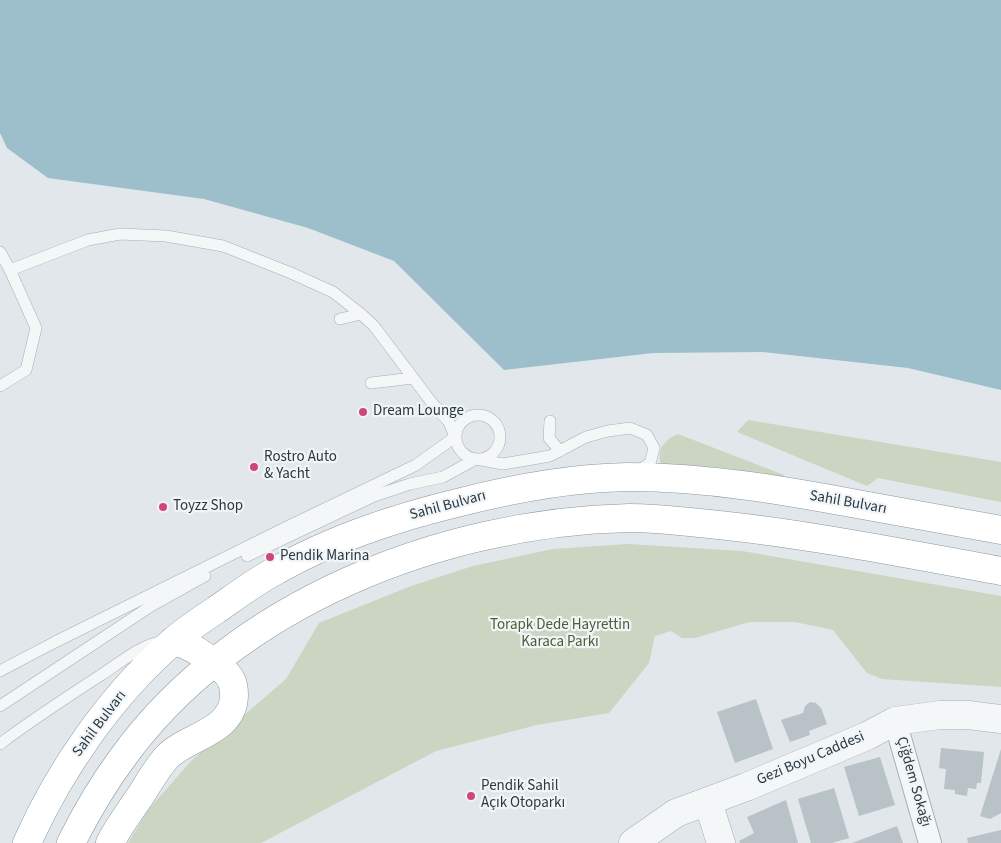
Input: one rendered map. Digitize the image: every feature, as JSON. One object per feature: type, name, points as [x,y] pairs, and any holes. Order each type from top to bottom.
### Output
[{"type":"highway","name":"Sahil Bulvarı","points":[[27,843],[52,793],[104,715],[142,671],[173,641],[227,602],[278,569],[336,542],[382,524],[439,507],[531,486],[629,477],[740,485],[803,494],[1001,530]]},
{"type":"highway","points":[[71,843],[99,793],[123,756],[170,702],[213,663],[299,605],[329,589],[411,556],[462,542],[522,529],[574,521],[631,518],[763,530],[1001,571]]},
{"type":"highway","points":[[110,843],[167,757],[187,742],[214,729],[230,710],[234,699],[231,678],[195,649],[173,641]]},
{"type":"street","name":"Gezi Boyu Caddesi","points":[[633,843],[676,813],[708,802],[867,736],[895,721],[940,715],[968,715],[1001,719]]},
{"type":"street","name":"Çiğdem Sokağı","points":[[895,721],[930,843]]},
{"type":"street","points":[[708,802],[721,843]]},
{"type":"lane","points":[[10,270],[88,240],[120,234],[166,236],[223,246],[333,292],[361,314],[374,326],[449,422],[456,444],[467,457],[503,464],[550,456],[586,437],[630,428],[647,435],[654,448],[650,463],[629,477]]},
{"type":"lane","points":[[0,252],[36,328],[26,370],[0,386]]},
{"type":"lane","points":[[340,319],[361,314]]},
{"type":"lane","points":[[371,383],[413,378]]},
{"type":"lane","points":[[0,671],[287,526],[416,466],[455,437],[458,426],[469,416],[483,415],[494,421],[498,428],[500,435],[498,446],[488,457],[476,460],[442,477],[410,484],[374,496],[202,578],[151,606],[0,706]]},
{"type":"lane","points":[[550,421],[550,438],[560,451]]},
{"type":"lane","points":[[0,744],[26,724],[131,655],[154,643],[173,641]]},
{"type":"green space","points":[[748,420],[1001,462],[1001,502],[878,478],[867,486],[737,432]]},
{"type":"green space","points":[[678,434],[784,475],[783,479],[667,467],[660,462],[661,448],[669,439]]},
{"type":"green space","name":"Torapk Dede Hayrettin Karaca Parkı","points":[[628,544],[742,551],[1001,596],[1001,687],[882,679],[867,673],[833,630],[795,622],[749,622],[695,638],[682,638],[671,631],[655,636],[649,663],[609,713],[537,725],[436,751],[261,843],[128,843],[148,810],[192,760],[286,679],[319,623],[411,586],[473,566],[553,549]]},
{"type":"water","points":[[0,0],[1001,0],[1001,390],[908,368],[763,352],[653,353],[504,370],[394,261],[308,228],[204,199],[48,178],[7,148],[0,133]]},
{"type":"building","points":[[756,699],[773,749],[735,763],[717,712]]},
{"type":"building","points":[[810,702],[816,703],[821,708],[827,724],[809,731],[810,735],[790,742],[781,720],[803,713],[805,706]]},
{"type":"building","points":[[941,748],[984,752],[981,783],[977,783],[976,789],[968,788],[967,796],[955,794],[955,790],[944,789],[946,769],[939,768]]},
{"type":"building","points":[[1001,749],[1001,813],[990,819],[980,816]]},
{"type":"building","points":[[880,757],[895,805],[859,816],[844,767]]},
{"type":"building","points":[[834,788],[849,838],[832,843],[811,843],[798,799]]},
{"type":"building","points":[[786,800],[798,843],[740,843],[739,841],[754,833],[747,817]]},
{"type":"building","points":[[897,826],[903,843],[852,843]]},
{"type":"building","points":[[1001,830],[1001,843],[968,843],[967,838]]},
{"type":"place","name":"Dream Lounge","points":[[363,412]]},
{"type":"place","name":"Rostro Auto & Yacht","points":[[254,467]]},
{"type":"place","name":"Toyzz Shop","points":[[163,507]]},
{"type":"place","name":"Pendik Marina","points":[[270,557]]},
{"type":"place","name":"Pendik Sahil Açık Otoparkı","points":[[471,796]]}]
